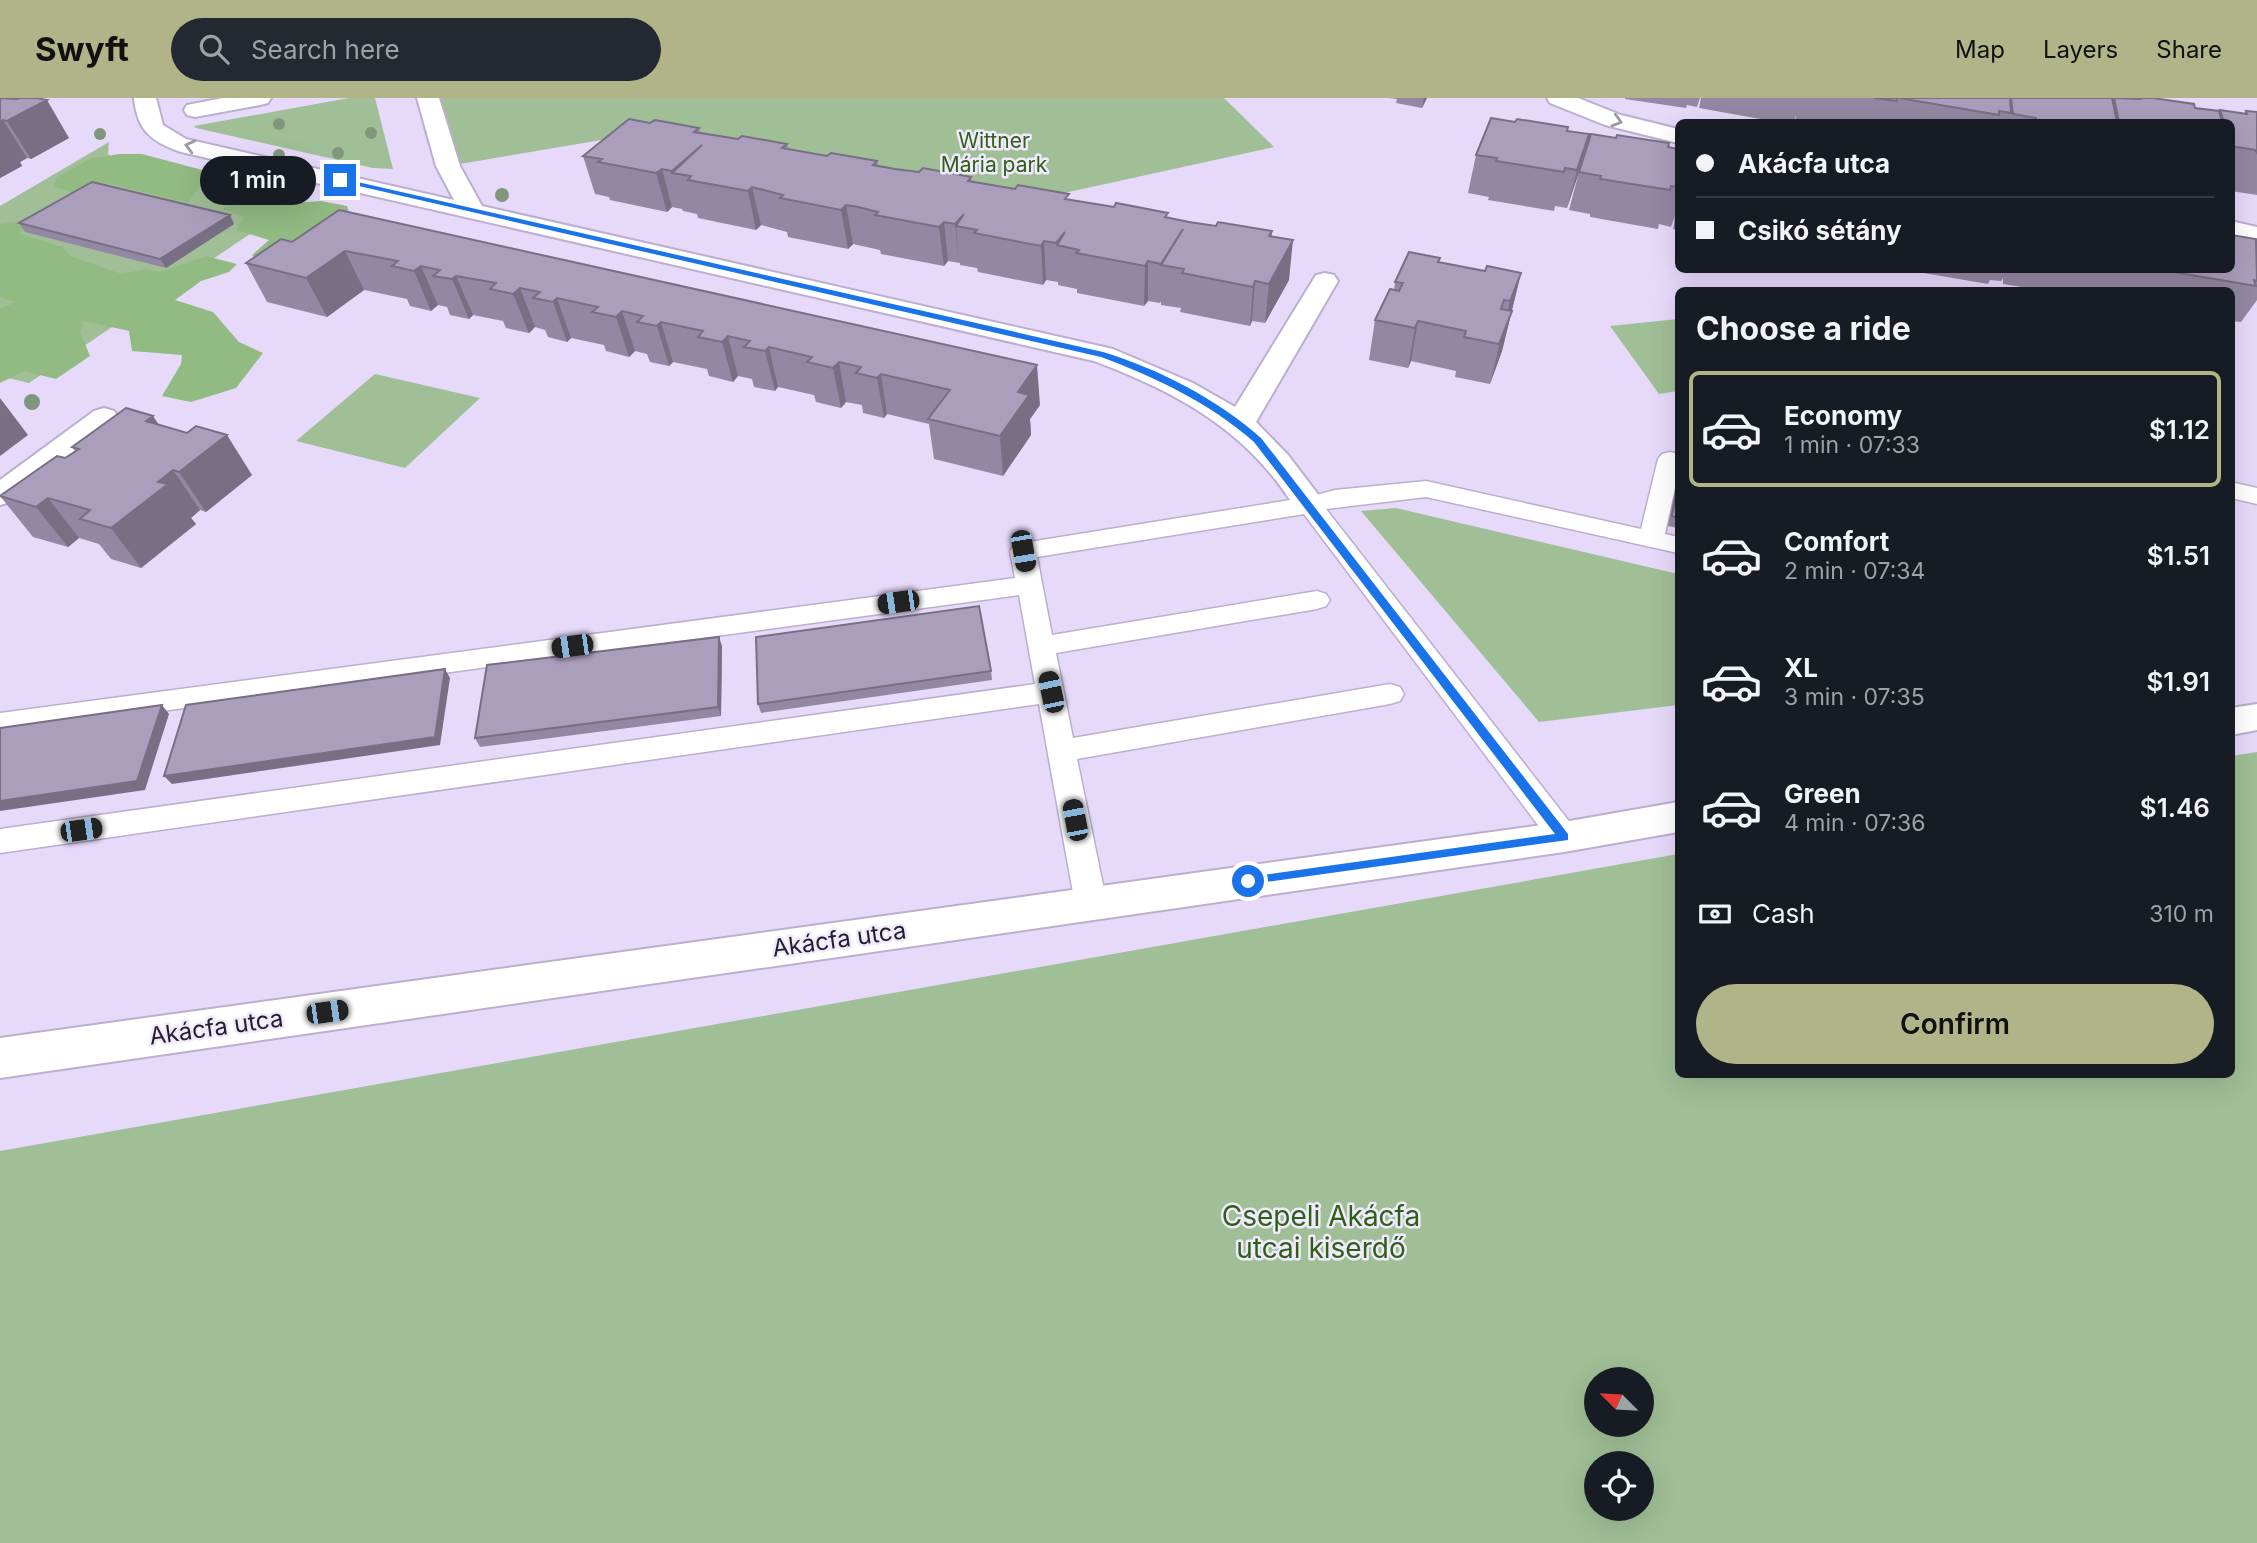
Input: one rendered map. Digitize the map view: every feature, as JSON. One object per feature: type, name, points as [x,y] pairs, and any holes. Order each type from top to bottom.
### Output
[{"type":"street","points":[[145,98],[146,116],[151,129],[163,139],[1103,355],[1159,376],[1240,425],[1268,452],[1310,505]]},
{"type":"street","points":[[195,110],[260,98]]},
{"type":"street","points":[[428,98],[448,166],[471,209]]},
{"type":"street","points":[[1558,98],[1613,120],[1675,135]]},
{"type":"street","points":[[2235,230],[2257,235]]},
{"type":"street","points":[[1240,425],[1325,281]]},
{"type":"street","points":[[0,495],[104,417]]},
{"type":"street","points":[[2235,721],[2257,717]]},
{"type":"street","name":"Akácfa utca","points":[[0,1058],[1564,837],[1675,818]]},
{"type":"lane","points":[[1651,539],[1670,459],[1675,460]]},
{"type":"lane","points":[[1091,904],[1023,551],[1310,505],[1335,498],[1426,489],[1675,544]]},
{"type":"lane","points":[[2235,492],[2257,496]]},
{"type":"lane","points":[[1310,505],[1564,837]]},
{"type":"lane","points":[[0,723],[1029,585]]},
{"type":"lane","points":[[1041,646],[1317,600]]},
{"type":"lane","points":[[0,841],[1051,692]]},
{"type":"lane","points":[[1061,751],[1390,694]]},
{"type":"green space","points":[[349,98],[375,98],[393,169],[373,168],[194,126]]},
{"type":"green space","name":"Wittner Mária park","points":[[429,98],[1224,98],[1274,147],[995,208],[625,136],[448,166]]},
{"type":"green space","points":[[109,142],[108,154],[116,160],[293,205],[29,383],[0,376],[0,206]]},
{"type":"green space","points":[[119,154],[142,154],[210,172],[188,203],[106,183],[80,194],[54,187],[56,178],[90,159]]},
{"type":"green space","points":[[263,194],[294,203],[321,201],[347,206],[352,222],[257,260],[252,255],[269,240],[236,230],[244,217],[223,209],[240,199]]},
{"type":"green space","points":[[32,220],[33,223],[19,234],[63,247],[70,256],[122,274],[145,269],[161,272],[206,256],[237,264],[229,272],[201,281],[175,300],[213,312],[239,342],[263,353],[236,388],[191,402],[162,396],[181,364],[182,355],[132,351],[129,331],[84,321],[80,332],[90,356],[56,379],[24,371],[0,383],[0,309],[16,302],[0,297],[0,224]]},
{"type":"green space","points":[[1675,319],[1675,391],[1659,394],[1610,326]]},
{"type":"green space","points":[[375,374],[480,398],[405,468],[296,441]]},
{"type":"green space","points":[[1396,508],[1675,573],[1675,705],[1539,722],[1361,511]]},
{"type":"green space","name":"Csepeli Akácfa utcai kiserdő","points":[[2257,752],[2257,1543],[0,1543],[0,1151],[1675,855],[1675,1078],[2235,1078],[2235,755]]},
{"type":"building","points":[[0,98],[36,98],[47,100],[0,122]]},
{"type":"building","points":[[1874,98],[1897,98],[1897,101]]},
{"type":"building","points":[[1899,98],[2010,98],[2011,113],[1999,111],[1999,115]]},
{"type":"building","points":[[2011,98],[2112,98],[2116,119],[2036,119],[2013,114]]},
{"type":"building","points":[[2114,98],[2153,98],[2194,104],[2195,108],[2219,111],[2221,119],[2118,119]]},
{"type":"building","points":[[2220,110],[2247,114],[2246,111],[2257,112],[2257,153],[2255,150],[2235,147],[2235,119],[2223,119]]},
{"type":"building","points":[[1491,118],[1568,127],[1567,131],[1589,134],[1577,170],[1565,168],[1564,172],[1476,155]]},
{"type":"building","points":[[629,119],[650,123],[655,120],[699,128],[694,132],[738,139],[742,136],[787,144],[782,148],[877,161],[873,165],[895,169],[919,172],[923,168],[971,177],[968,181],[1015,189],[1018,185],[1069,194],[1065,199],[1114,207],[1116,203],[1168,213],[1165,217],[1189,222],[1216,226],[1218,222],[1272,231],[1269,236],[1293,240],[1269,284],[1255,281],[1253,287],[1182,273],[1184,269],[1161,265],[1183,229],[1161,264],[1148,261],[1145,266],[1076,253],[1079,250],[1057,245],[1065,232],[1056,243],[1044,241],[1041,246],[974,233],[977,230],[956,226],[964,214],[955,224],[944,222],[939,227],[875,215],[878,212],[858,207],[846,205],[841,210],[780,198],[783,195],[752,187],[748,191],[688,180],[691,176],[672,173],[702,145],[672,171],[662,169],[656,173],[598,162],[602,159],[583,156]]},
{"type":"building","points":[[1591,134],[1669,143],[1668,147],[1675,148],[1675,187],[1671,186],[1670,190],[1600,179],[1601,176],[1579,172]]},
{"type":"building","points":[[92,182],[230,215],[160,259],[19,223]]},
{"type":"building","points":[[339,210],[1037,365],[1018,392],[1029,395],[1000,436],[928,419],[950,390],[881,374],[877,378],[856,373],[861,367],[839,362],[833,368],[807,362],[812,357],[769,347],[765,351],[744,347],[750,341],[728,336],[722,342],[698,337],[703,331],[661,322],[657,326],[637,322],[643,316],[622,311],[616,317],[592,312],[598,307],[557,298],[553,302],[533,298],[540,292],[520,288],[513,294],[490,289],[496,283],[456,276],[452,279],[433,276],[440,270],[421,266],[414,271],[392,266],[398,261],[345,251],[306,278],[246,263],[281,239],[292,242]]},
{"type":"building","points":[[2235,236],[2256,239],[2256,286],[2179,273],[2235,273]]},
{"type":"building","points":[[1409,252],[1440,258],[1438,262],[1485,271],[1487,266],[1521,273],[1510,301],[1504,300],[1501,309],[1512,311],[1499,344],[1464,337],[1466,331],[1418,321],[1415,328],[1375,320],[1390,289],[1399,291],[1403,283],[1395,282]]},
{"type":"building","points":[[126,408],[153,416],[146,421],[187,433],[196,426],[227,435],[179,472],[173,470],[158,482],[168,484],[111,528],[80,519],[90,510],[48,498],[36,507],[0,496],[57,456],[65,458],[79,449],[72,447]]},
{"type":"building","points":[[979,606],[991,671],[758,704],[756,637]]},
{"type":"building","points":[[719,637],[718,707],[475,738],[487,665]]},
{"type":"building","points":[[445,669],[435,737],[164,776],[186,705]]},
{"type":"building","points":[[162,705],[137,781],[0,801],[0,728]]},
{"type":"route","points":[[340,180],[1103,355],[1159,376],[1240,425],[1257,440],[1289,478],[1564,837],[1248,881]]}]
